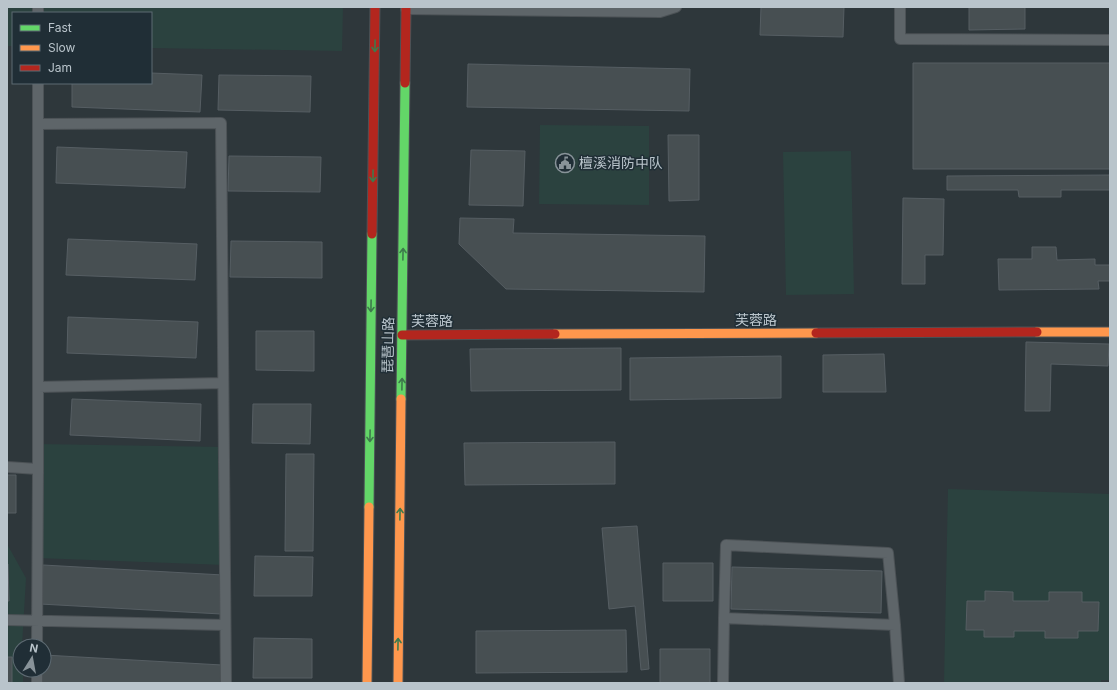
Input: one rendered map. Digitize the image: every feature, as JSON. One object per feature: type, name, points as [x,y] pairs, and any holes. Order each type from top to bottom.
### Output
[{"type":"main road","name":"琵琶山路","points":[[367,683],[375,7]]},
{"type":"main road","name":"琵琶山路","points":[[398,683],[406,8]]},
{"type":"main road","name":"芙蓉路","points":[[402,335],[1110,332]]},
{"type":"lane","points":[[406,8],[660,12],[676,7]]},
{"type":"lane","points":[[900,7],[900,39],[1110,40]]},
{"type":"lane","points":[[37,638],[38,84]]},
{"type":"lane","points":[[38,124],[221,123],[226,683]]},
{"type":"lane","points":[[38,386],[223,383]]},
{"type":"lane","points":[[7,467],[38,469]]},
{"type":"lane","points":[[723,683],[726,545],[888,553],[899,683]]},
{"type":"lane","points":[[724,618],[895,625]]},
{"type":"lane","points":[[7,620],[225,625]]},
{"type":"green space","points":[[7,7],[343,7],[342,51],[152,48],[152,12],[12,12],[12,46],[7,46]]},
{"type":"green space","points":[[540,125],[649,126],[649,205],[539,204]]},
{"type":"green space","points":[[851,151],[854,294],[786,295],[783,152]]},
{"type":"green space","points":[[38,444],[224,447],[225,565],[37,558]]},
{"type":"green space","points":[[948,489],[1110,494],[1110,680],[1101,680],[1101,683],[944,683]]},
{"type":"green space","points":[[7,544],[26,578],[22,638],[12,638],[12,678],[23,678],[23,683],[7,683]]},
{"type":"green space","points":[[907,682],[907,683],[731,683]]},
{"type":"building","points":[[761,7],[844,7],[843,37],[760,35]]},
{"type":"building","points":[[969,7],[1025,7],[1025,29],[969,30]]},
{"type":"building","points":[[913,63],[1110,63],[1110,169],[913,169]]},
{"type":"building","points":[[468,64],[690,69],[689,111],[467,107]]},
{"type":"building","points":[[152,73],[202,75],[200,112],[72,107],[72,84],[152,84]]},
{"type":"building","points":[[219,75],[311,76],[310,112],[218,110]]},
{"type":"building","points":[[668,135],[699,135],[699,200],[669,201]]},
{"type":"building","points":[[57,147],[187,152],[185,188],[56,183]]},
{"type":"building","points":[[471,150],[525,151],[523,206],[469,205]]},
{"type":"building","points":[[229,156],[321,157],[320,192],[228,191]]},
{"type":"building","points":[[1110,175],[1110,190],[1061,190],[1061,197],[1019,197],[1018,190],[947,190],[947,176]]},
{"type":"building","points":[[903,198],[944,199],[943,255],[925,255],[925,284],[902,284]]},
{"type":"building","points":[[460,218],[514,219],[513,233],[705,236],[704,292],[506,289],[459,244]]},
{"type":"building","points":[[68,239],[197,244],[195,280],[66,275]]},
{"type":"building","points":[[231,241],[322,242],[322,278],[230,277]]},
{"type":"building","points":[[1032,247],[1056,247],[1057,260],[1095,259],[1095,265],[1110,265],[1110,281],[1098,281],[1099,289],[999,290],[998,259],[1032,259]]},
{"type":"building","points":[[68,317],[198,322],[196,358],[67,353]]},
{"type":"building","points":[[256,331],[314,331],[314,371],[256,370]]},
{"type":"building","points":[[1026,342],[1109,344],[1108,366],[1051,364],[1050,411],[1025,411]]},
{"type":"building","points":[[621,348],[621,390],[471,391],[470,349]]},
{"type":"building","points":[[884,354],[886,392],[823,392],[823,355]]},
{"type":"building","points":[[781,356],[781,398],[630,400],[630,358]]},
{"type":"building","points":[[72,399],[201,404],[200,441],[70,435]]},
{"type":"building","points":[[253,404],[311,404],[310,444],[252,443]]},
{"type":"building","points":[[615,442],[615,484],[465,485],[464,443]]},
{"type":"building","points":[[286,454],[314,454],[313,551],[285,551]]},
{"type":"building","points":[[7,475],[16,475],[16,513],[7,513]]},
{"type":"building","points":[[637,526],[649,669],[641,670],[635,606],[609,609],[602,528]]},
{"type":"building","points":[[255,556],[313,557],[312,596],[254,596]]},
{"type":"building","points":[[663,563],[713,563],[713,601],[663,601]]},
{"type":"building","points":[[8,564],[9,601],[7,601]]},
{"type":"building","points":[[43,565],[223,575],[221,614],[40,604]]},
{"type":"building","points":[[732,567],[882,571],[881,613],[731,609]]},
{"type":"building","points":[[985,591],[1013,592],[1013,601],[1049,601],[1049,592],[1082,592],[1082,602],[1099,602],[1098,631],[1078,631],[1078,638],[1045,638],[1045,631],[1014,631],[1014,637],[984,637],[984,630],[966,630],[967,601],[985,601]]},
{"type":"building","points":[[626,630],[627,672],[476,673],[476,631]]},
{"type":"building","points":[[254,638],[312,639],[312,678],[253,678]]},
{"type":"building","points":[[660,649],[710,649],[710,683],[660,683]]},
{"type":"building","points":[[52,655],[222,665],[221,683],[40,683],[40,678],[52,678]]},
{"type":"building","points":[[7,657],[12,657],[12,683],[7,683]]},
{"type":"traffic: fast","points":[[401,399],[405,83]]},
{"type":"traffic: fast","points":[[369,507],[372,234]]},
{"type":"traffic: slow","points":[[1037,332],[1110,332]]},
{"type":"traffic: slow","points":[[555,334],[816,333]]},
{"type":"traffic: slow","points":[[398,683],[401,399]]},
{"type":"traffic: slow","points":[[367,683],[369,507]]},
{"type":"traffic: jam","points":[[372,234],[375,7]]},
{"type":"traffic: jam","points":[[405,83],[406,7]]},
{"type":"traffic: jam","points":[[816,333],[1037,332]]},
{"type":"traffic: jam","points":[[402,335],[555,334]]},
{"type":"place","name":"檀溪消防中队","points":[[565,163]]}]
